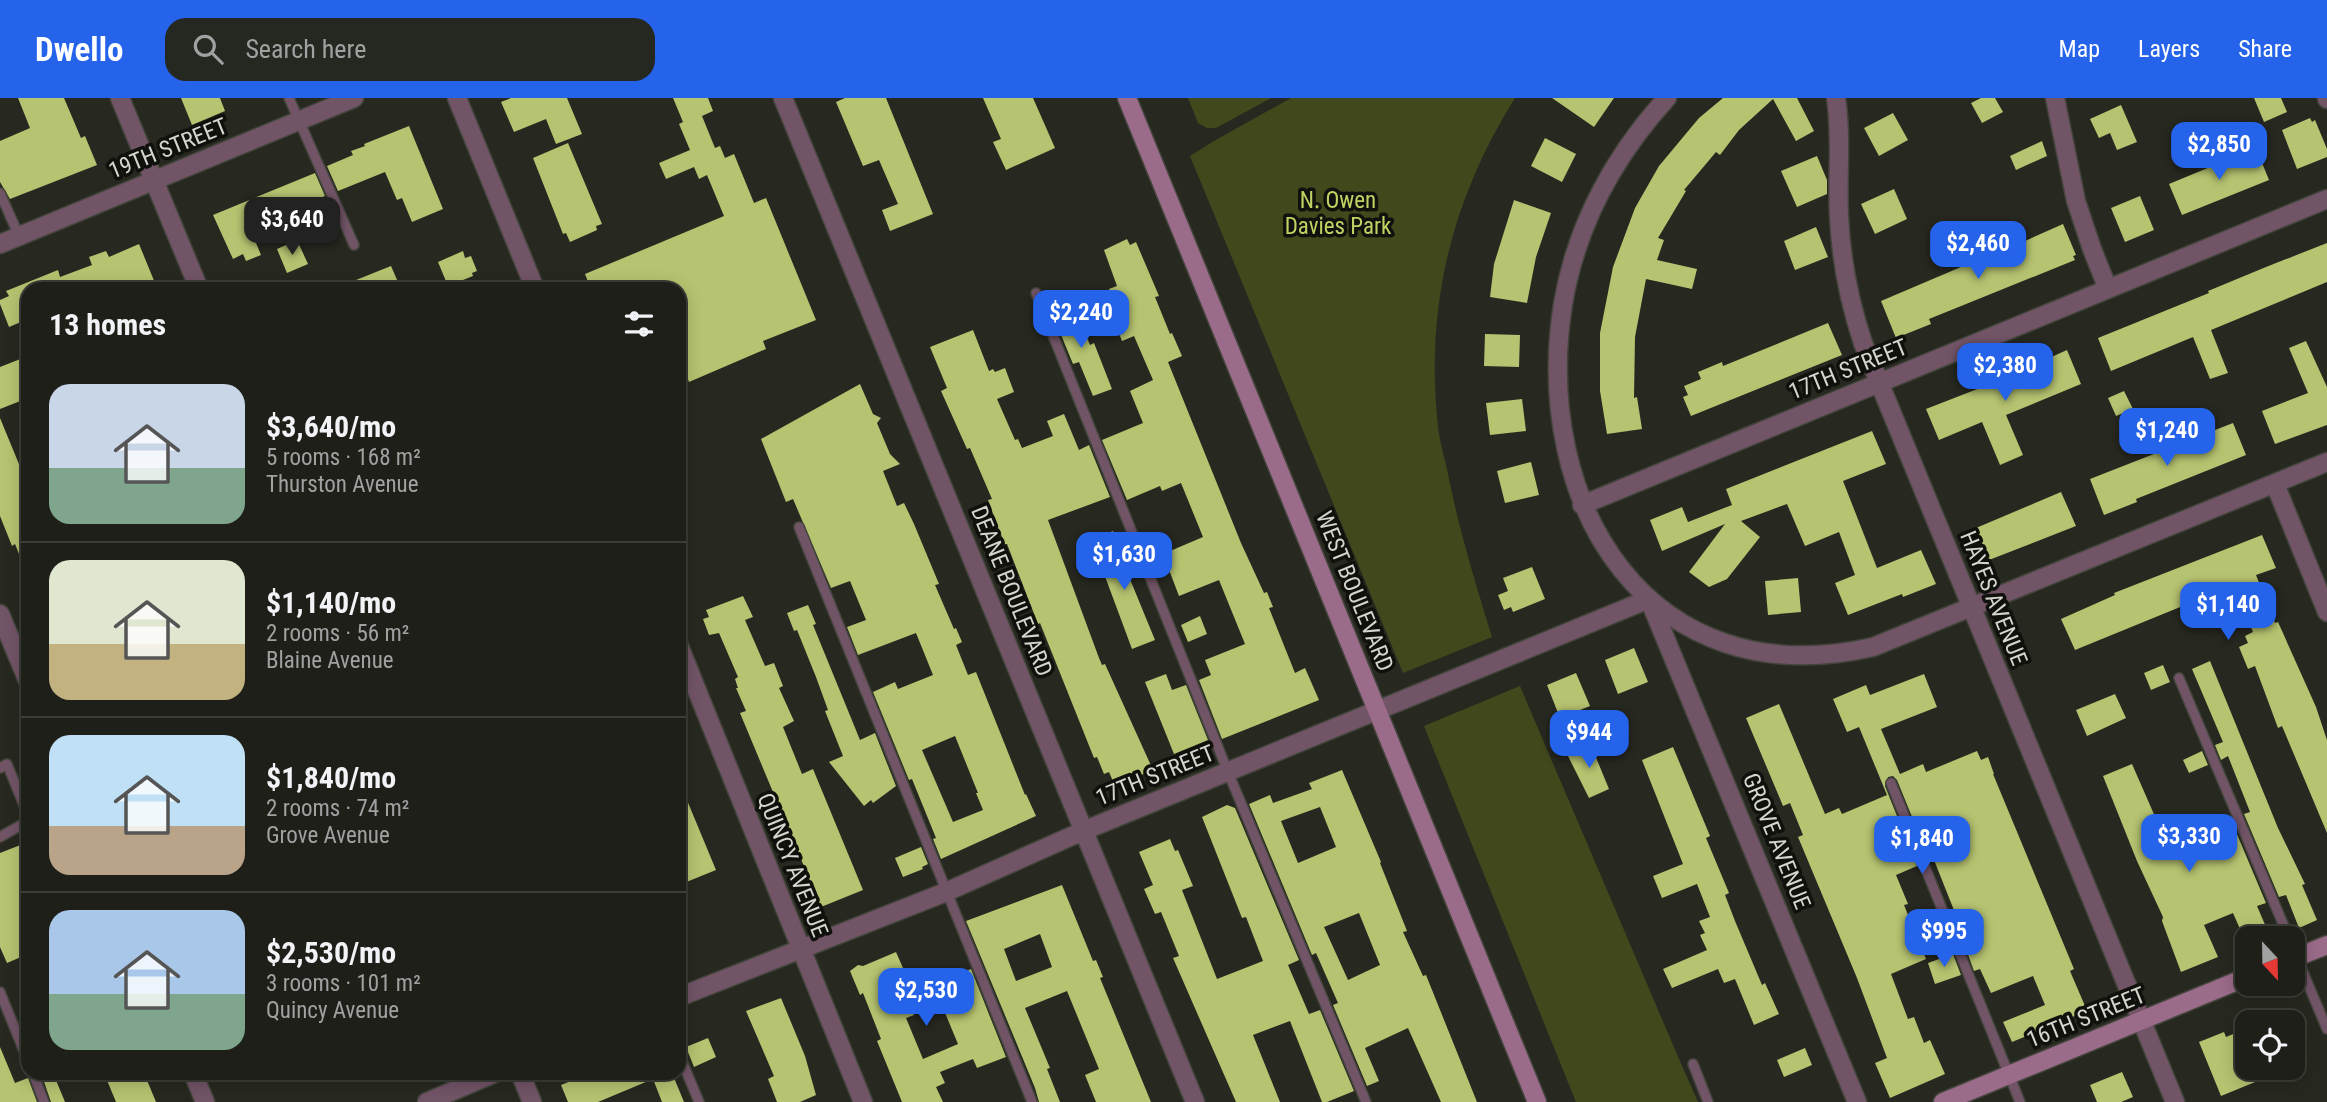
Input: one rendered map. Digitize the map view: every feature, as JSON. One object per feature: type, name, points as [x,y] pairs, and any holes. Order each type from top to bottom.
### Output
[{"type":"street","points":[[120,98],[196,282]]},
{"type":"street","name":"19TH STREET","points":[[0,244],[354,98]]},
{"type":"street","points":[[457,98],[532,282]]},
{"type":"street","name":"DEANE BOULEVARD","points":[[783,98],[1195,1102]]},
{"type":"street","name":"WEST BOULEVARD","points":[[1128,98],[1538,1102]]},
{"type":"street","points":[[1667,98],[1628,145],[1594,204],[1578,247],[1559,336],[1560,405],[1572,472],[1582,505],[1601,543],[1649,599],[1685,624],[1724,642],[1766,652],[1809,656],[1873,647],[2327,463]]},
{"type":"street","name":"HAYES AVENUE","points":[[1836,98],[1840,149],[1839,214],[1846,281],[1863,343],[2175,1102]]},
{"type":"street","points":[[2055,98],[2076,201],[2108,289]]},
{"type":"street","name":"17TH STREET","points":[[1582,505],[2327,199]]},
{"type":"street","points":[[2275,484],[2327,612]]},
{"type":"street","name":"17TH STREET","points":[[686,994],[946,892],[1083,831],[1649,599]]},
{"type":"street","name":"GROVE AVENUE","points":[[1649,599],[1857,1102]]},
{"type":"street","points":[[0,614],[6,647],[21,670]]},
{"type":"street","name":"QUINCY AVENUE","points":[[686,663],[863,1102]]},
{"type":"street","points":[[2305,951],[2327,946]]},
{"type":"street","name":"16TH STREET","points":[[1943,1102],[2235,983]]},
{"type":"street","points":[[196,1080],[205,1102]]},
{"type":"street","points":[[427,1102],[479,1080]]},
{"type":"street","points":[[523,1080],[532,1102]]},
{"type":"lane","points":[[289,98],[354,245]]},
{"type":"lane","points":[[0,193],[19,236]]},
{"type":"lane","points":[[1036,293],[1228,772],[1366,1102]]},
{"type":"lane","points":[[799,527],[1032,1102]]},
{"type":"lane","points":[[2179,678],[2284,926]]},
{"type":"lane","points":[[0,768],[7,764],[21,798]]},
{"type":"lane","points":[[1891,783],[2020,1102]]},
{"type":"lane","points":[[0,837],[21,825]]},
{"type":"lane","points":[[2305,979],[2327,1029]]},
{"type":"lane","points":[[0,992],[21,1044]]},
{"type":"lane","points":[[1693,1064],[1708,1102]]},
{"type":"lane","points":[[686,1071],[699,1102]]},
{"type":"lane","points":[[36,1080],[44,1102]]},
{"type":"green space","points":[[1188,98],[1271,98],[1216,128],[1207,128],[1198,123]]},
{"type":"green space","name":"N. Owen Davies Park","points":[[1291,98],[1515,98],[1493,136],[1459,215],[1440,297],[1436,339],[1435,383],[1440,440],[1463,539],[1492,637],[1403,673],[1190,156]]},
{"type":"green space","points":[[1520,686],[1698,1102],[1576,1102],[1424,726]]},
{"type":"building","points":[[18,98],[64,98],[81,138],[85,136],[97,165],[10,199],[0,182],[0,141],[30,128]]},
{"type":"building","points":[[181,98],[220,98],[225,111],[192,125]]},
{"type":"building","points":[[511,98],[567,98],[582,134],[556,144],[546,119],[514,132],[501,102]]},
{"type":"building","points":[[673,98],[708,98],[713,111],[702,116],[715,148],[720,146],[725,158],[734,154],[754,203],[766,198],[816,320],[763,341],[766,349],[689,382],[686,374],[686,282],[588,282],[585,274],[724,216],[707,175],[699,179],[694,167],[666,179],[659,163],[690,150],[679,124],[683,122]]},
{"type":"building","points":[[845,98],[886,98],[933,214],[890,231],[882,210],[898,204],[879,160],[863,166],[836,102]]},
{"type":"building","points":[[983,98],[1033,98],[1055,148],[1006,170],[993,142],[1001,139]]},
{"type":"building","points":[[1552,98],[1614,98],[1594,127]]},
{"type":"building","points":[[1723,98],[1797,98],[1814,131],[1796,141],[1773,99],[1739,130],[1720,155],[1716,152],[1684,190],[1686,191],[1658,238],[1664,240],[1657,260],[1697,269],[1692,289],[1646,279],[1635,337],[1634,398],[1637,397],[1642,429],[1607,434],[1600,391],[1600,333],[1613,267],[1635,208],[1659,166],[1699,118]]},
{"type":"building","points":[[1981,98],[1995,98],[2003,112],[1982,123],[1971,103]]},
{"type":"building","points":[[2254,98],[2281,98],[2287,112],[2264,122]]},
{"type":"building","points":[[2121,105],[2137,142],[2117,150],[2110,133],[2099,138],[2090,119]]},
{"type":"building","points":[[1893,113],[1908,140],[1879,156],[1864,128]]},
{"type":"building","points":[[2310,118],[2312,122],[2315,120],[2327,149],[2327,157],[2297,169],[2282,130]]},
{"type":"building","points":[[409,126],[443,209],[412,222],[402,198],[397,200],[385,172],[338,191],[327,166],[353,155],[351,151],[365,146],[364,144]]},
{"type":"building","points":[[1545,138],[1576,154],[1562,182],[1531,166]]},
{"type":"building","points":[[2042,141],[2047,156],[2016,170],[2010,156]]},
{"type":"building","points":[[568,143],[602,224],[596,226],[597,230],[570,242],[566,233],[563,234],[533,158]]},
{"type":"building","points":[[2256,148],[2269,180],[2182,215],[2169,184]]},
{"type":"building","points":[[1817,156],[1827,180],[1827,194],[1797,207],[1781,171]]},
{"type":"building","points":[[315,173],[325,196],[249,226],[261,255],[246,261],[243,254],[233,259],[213,215]]},
{"type":"building","points":[[1894,189],[1907,219],[1875,234],[1861,204]]},
{"type":"building","points":[[2140,196],[2154,230],[2125,242],[2111,208]]},
{"type":"building","points":[[1514,200],[1551,213],[1536,257],[1527,303],[1490,297],[1494,264]]},
{"type":"building","points":[[2063,224],[2076,255],[2073,256],[2075,260],[1929,319],[1931,324],[1896,338],[1881,301]]},
{"type":"building","points":[[1816,227],[1828,257],[1795,270],[1784,241]]},
{"type":"building","points":[[1127,239],[1130,245],[1136,242],[1159,296],[1155,297],[1182,356],[1168,362],[1241,543],[1264,593],[1267,592],[1273,607],[1269,608],[1295,673],[1305,668],[1319,700],[1222,739],[1199,680],[1211,675],[1205,660],[1245,644],[1219,580],[1179,596],[1163,554],[1203,537],[1181,483],[1162,491],[1160,486],[1127,500],[1102,440],[1143,423],[1130,391],[1153,380],[1134,336],[1122,341],[1116,326],[1124,323],[1109,289],[1117,286],[1104,250]]},
{"type":"building","points":[[297,240],[308,264],[287,273],[277,249]]},
{"type":"building","points":[[2327,243],[2327,282],[2211,330],[2228,373],[2210,379],[2193,337],[2111,371],[2098,338]]},
{"type":"building","points":[[139,244],[155,282],[28,282],[58,270],[60,277],[92,265],[89,257],[106,251],[109,257]]},
{"type":"building","points":[[463,251],[465,258],[471,256],[477,271],[472,273],[473,276],[458,282],[446,282],[438,262]]},
{"type":"building","points":[[391,266],[398,282],[351,282]]},
{"type":"building","points":[[21,285],[21,322],[9,327],[0,304],[0,300],[9,296],[6,291]]},
{"type":"building","points":[[1066,302],[1079,333],[1084,331],[1090,345],[1094,343],[1112,389],[1093,396],[1079,362],[1073,364],[1050,308]]},
{"type":"building","points":[[1828,323],[1842,355],[1691,416],[1683,397],[1688,395],[1684,386],[1701,379],[1698,372],[1722,362],[1723,366]]},
{"type":"building","points":[[973,330],[989,371],[1005,368],[1014,392],[997,399],[1015,440],[1018,439],[1022,448],[1053,436],[1047,421],[1064,414],[1079,450],[1089,445],[1110,497],[1048,520],[1099,658],[1102,665],[1105,664],[1153,770],[1115,786],[1109,772],[1104,774],[1097,757],[1094,758],[999,530],[988,500],[992,499],[941,391],[947,388],[930,347]]},
{"type":"building","points":[[1485,334],[1520,335],[1519,367],[1484,366]]},
{"type":"building","points":[[2306,341],[2327,387],[2327,425],[2275,444],[2262,411],[2308,393],[2289,348]]},
{"type":"building","points":[[2067,350],[2081,384],[2006,415],[2023,455],[2000,465],[1982,422],[1939,440],[1926,409]]},
{"type":"building","points":[[21,359],[21,401],[0,409],[0,367]]},
{"type":"building","points":[[860,384],[873,414],[881,418],[877,423],[890,454],[900,464],[883,471],[897,506],[904,503],[914,524],[939,584],[935,585],[962,642],[956,645],[968,675],[976,672],[1036,816],[941,859],[933,839],[936,838],[912,779],[909,780],[873,692],[895,682],[898,689],[933,675],[916,633],[858,655],[847,627],[866,620],[850,581],[831,588],[793,499],[786,502],[761,439]],"holes":[[[955,736],[983,810],[953,822],[922,750]]]},
{"type":"building","points":[[2124,391],[2133,409],[2116,416],[2108,398]]},
{"type":"building","points":[[1522,399],[1526,431],[1490,435],[1486,403]]},
{"type":"building","points":[[0,418],[21,469],[21,559],[15,544],[12,546],[0,516]]},
{"type":"building","points":[[2233,423],[2246,455],[2136,499],[2137,502],[2104,515],[2090,479]]},
{"type":"building","points":[[1872,431],[1886,464],[1843,481],[1877,568],[1921,550],[1936,584],[1848,615],[1835,583],[1855,575],[1839,532],[1805,546],[1787,504],[1741,521],[1760,537],[1727,579],[1709,587],[1689,572],[1725,524],[1662,551],[1650,520],[1682,507],[1688,522],[1732,505],[1726,489]]},
{"type":"building","points":[[1531,462],[1539,495],[1505,503],[1497,471]]},
{"type":"building","points":[[2061,492],[2076,526],[1989,560],[1976,528]]},
{"type":"building","points":[[1113,531],[1120,549],[1118,550],[1155,640],[1132,649],[1094,539]]},
{"type":"building","points":[[2262,535],[2276,568],[2256,575],[2275,623],[2278,622],[2316,707],[2327,740],[2327,833],[2282,726],[2278,728],[2255,666],[2248,669],[2239,647],[2248,643],[2245,636],[2253,632],[2234,585],[2075,650],[2061,619],[2115,595],[2114,593]]},
{"type":"building","points":[[1532,567],[1545,599],[1513,612],[1511,607],[1504,610],[1498,595],[1508,591],[1503,578]]},
{"type":"building","points":[[1798,578],[1801,612],[1768,615],[1765,581]]},
{"type":"building","points":[[743,596],[753,617],[745,620],[765,666],[774,663],[783,686],[779,688],[794,721],[783,727],[802,774],[813,769],[863,890],[821,907],[740,713],[746,711],[736,688],[735,679],[738,677],[719,633],[709,635],[703,619],[709,617],[706,610]]},
{"type":"building","points":[[808,605],[816,624],[813,625],[860,740],[875,733],[896,786],[873,803],[871,800],[864,806],[829,762],[843,756],[825,711],[828,710],[816,677],[787,613]]},
{"type":"building","points":[[1200,616],[1207,634],[1188,642],[1181,625]]},
{"type":"building","points":[[1634,648],[1648,682],[1618,694],[1605,660]]},
{"type":"building","points":[[2210,661],[2278,828],[2305,884],[2302,885],[2317,920],[2298,926],[2286,895],[2279,897],[2244,814],[2250,812],[2228,756],[2221,760],[2215,745],[2223,742],[2192,669]]},
{"type":"building","points":[[2163,665],[2170,682],[2151,690],[2144,673]]},
{"type":"building","points":[[1576,673],[1590,706],[1560,718],[1547,685]]},
{"type":"building","points":[[1166,674],[1172,690],[1186,685],[1208,740],[1174,754],[1145,682]]},
{"type":"building","points":[[1924,674],[1937,707],[1881,729],[1900,774],[1923,764],[1926,772],[1977,751],[1981,760],[1988,757],[2074,969],[2070,971],[2085,1006],[2080,1008],[2082,1013],[2012,1042],[2003,1022],[2045,1005],[2033,976],[1991,993],[1980,969],[1974,971],[1966,949],[1969,948],[1934,860],[1930,861],[1897,780],[1893,776],[1888,777],[1885,786],[1917,866],[1896,875],[1908,904],[1904,905],[1926,959],[1891,974],[1908,1019],[1914,1017],[1924,1043],[1930,1040],[1945,1074],[1890,1098],[1875,1063],[1887,1058],[1798,837],[1803,835],[1790,803],[1783,806],[1746,718],[1779,704],[1825,814],[1839,808],[1842,814],[1887,795],[1859,727],[1847,732],[1833,699],[1866,685],[1870,695]]},
{"type":"building","points":[[2115,694],[2126,718],[2087,736],[2076,710]]},
{"type":"building","points":[[1590,743],[1609,789],[1589,798],[1567,754]]},
{"type":"building","points":[[1673,747],[1710,836],[1706,838],[1729,893],[1725,895],[1735,921],[1762,985],[1765,983],[1779,1014],[1754,1025],[1735,979],[1724,983],[1718,969],[1672,988],[1663,969],[1707,950],[1700,935],[1705,933],[1699,921],[1710,917],[1697,884],[1662,898],[1653,876],[1683,864],[1642,760]]},
{"type":"building","points":[[2202,751],[2208,765],[2189,773],[2183,760]]},
{"type":"building","points":[[2132,764],[2167,844],[2231,820],[2266,903],[2257,906],[2266,926],[2239,926],[2233,913],[2204,925],[2218,957],[2181,972],[2162,921],[2163,917],[2103,776]]},
{"type":"building","points":[[1342,770],[1407,931],[1403,932],[1423,976],[1426,975],[1477,1102],[1441,1102],[1408,1028],[1365,1048],[1379,1081],[1367,1086],[1333,1005],[1338,1003],[1316,953],[1312,955],[1249,804],[1270,795],[1273,803],[1312,789],[1309,783]],"holes":[[[1320,807],[1336,847],[1298,863],[1281,821]],[[1359,913],[1380,965],[1348,980],[1324,927]]]},
{"type":"building","points":[[686,798],[716,870],[686,882]]},
{"type":"building","points":[[1227,805],[1235,808],[1299,960],[1288,965],[1309,1014],[1320,1010],[1354,1091],[1327,1102],[1322,1102],[1290,1021],[1253,1035],[1280,1102],[1236,1102],[1173,958],[1179,956],[1161,912],[1155,914],[1144,889],[1153,885],[1139,852],[1170,839],[1175,851],[1178,850],[1193,886],[1182,890],[1217,979],[1263,961],[1246,917],[1242,918],[1202,817]]},
{"type":"building","points":[[21,845],[21,957],[7,963],[0,947],[0,853]]},
{"type":"building","points":[[921,847],[928,864],[922,867],[923,869],[903,877],[895,858]]},
{"type":"building","points":[[1062,885],[1093,961],[1096,960],[1103,977],[1100,978],[1151,1102],[1096,1102],[1085,1075],[1099,1069],[1067,991],[1025,1008],[1050,1068],[1047,1069],[1060,1102],[1039,1102],[966,921]],"holes":[[[1040,934],[1052,967],[1016,981],[1004,949]]]},
{"type":"building","points":[[896,952],[906,975],[899,978],[914,1015],[906,1018],[923,1059],[958,1044],[943,1008],[950,1005],[941,983],[971,969],[1006,1057],[977,1068],[973,1059],[940,1072],[945,1083],[936,1087],[943,1102],[902,1102],[877,1041],[881,1039],[863,993],[860,995],[850,971],[858,965],[863,966]]},
{"type":"building","points":[[1953,954],[1961,975],[1935,984],[1928,963]]},
{"type":"building","points":[[781,998],[805,1056],[816,1095],[800,1102],[777,1102],[768,1079],[774,1076],[746,1011]]},
{"type":"building","points":[[2224,1032],[2226,1037],[2235,1033],[2235,1080],[2260,1080],[2221,1096],[2199,1042]]},
{"type":"building","points":[[708,1038],[716,1057],[694,1067],[686,1047]]},
{"type":"building","points":[[0,1047],[15,1083],[29,1080],[37,1102],[0,1102]]},
{"type":"building","points":[[1805,1048],[1812,1065],[1784,1077],[1777,1060]]},
{"type":"building","points":[[2122,1072],[2133,1097],[2121,1102],[2097,1102],[2090,1085]]},
{"type":"building","points":[[43,1080],[56,1080],[65,1102],[51,1102]]},
{"type":"building","points":[[107,1080],[147,1080],[156,1102],[116,1102]]},
{"type":"building","points":[[574,1080],[651,1080],[598,1102],[568,1102],[561,1085]]},
{"type":"building","points":[[653,1080],[675,1080],[684,1102],[662,1102]]}]
